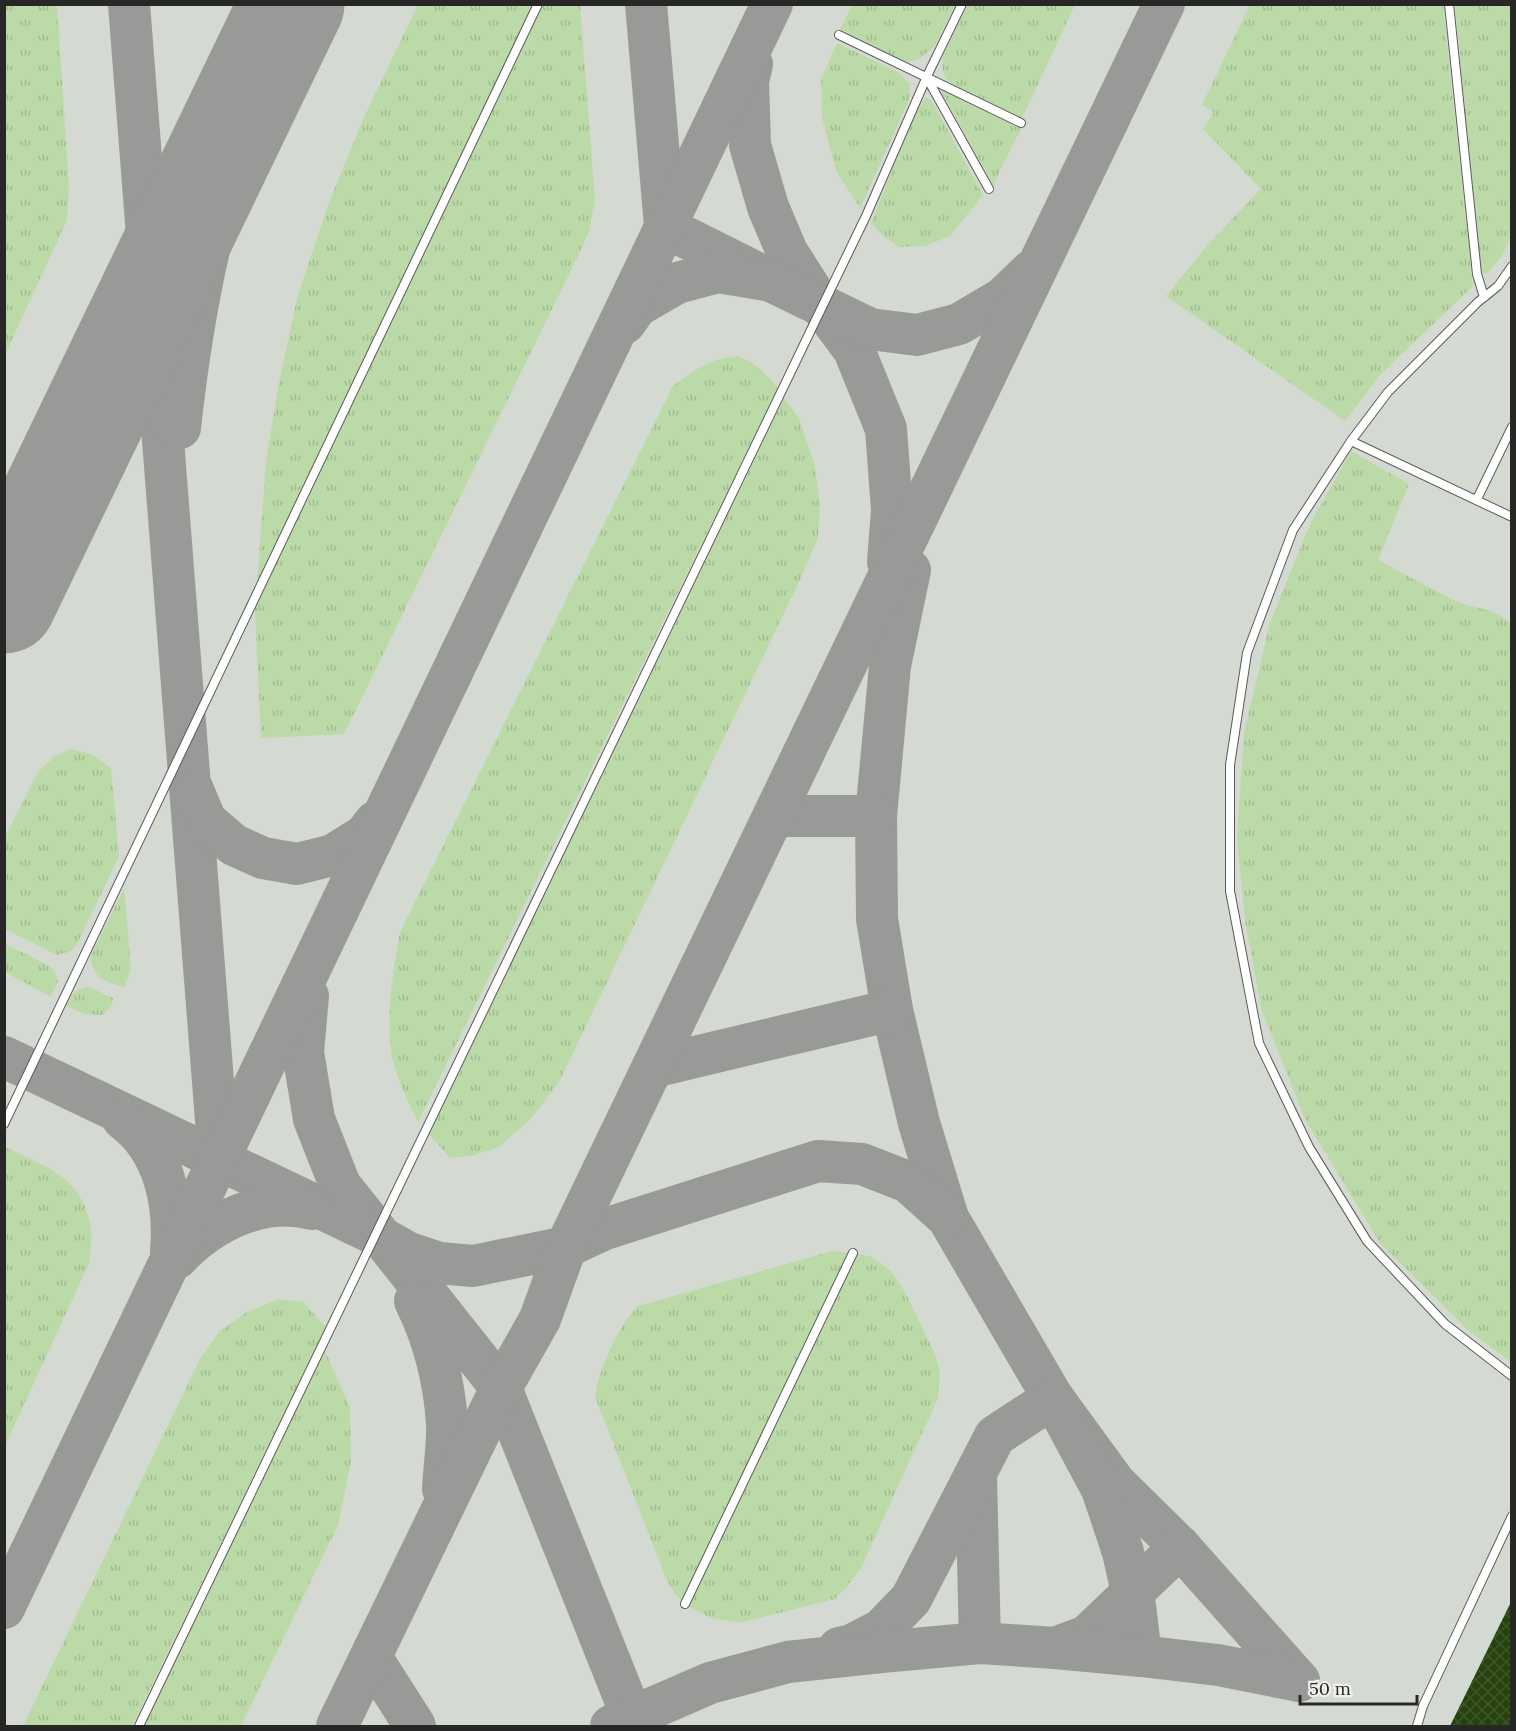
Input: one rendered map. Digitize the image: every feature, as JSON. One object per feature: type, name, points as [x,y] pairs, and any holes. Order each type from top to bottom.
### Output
[{"type":"lane","points":[[4,1124],[538,4]]},
{"type":"lane","points":[[139,1726],[866,216],[962,4]]},
{"type":"lane","points":[[1449,4],[1477,274],[1484,297]]},
{"type":"lane","points":[[838,35],[1021,123]]},
{"type":"lane","points":[[927,77],[989,189]]},
{"type":"lane","points":[[1512,266],[1498,286],[1388,392],[1351,441],[1293,530],[1247,653],[1230,765],[1230,891],[1259,1043],[1309,1147],[1367,1241],[1444,1324],[1512,1376]]},
{"type":"lane","points":[[1477,500],[1512,427]]},
{"type":"lane","points":[[1351,441],[1512,517]]},
{"type":"lane","points":[[685,1604],[853,1252]]},
{"type":"lane","points":[[1417,1726],[1423,1706],[1512,1516]]},
{"type":"shaded area","points":[[5,5],[1511,5],[1511,1726],[5,1726]]},
{"type":"green space","points":[[5,4],[57,5],[69,187],[67,220],[5,355]]},
{"type":"green space","points":[[852,4],[955,5],[934,47],[919,59],[905,62],[840,29]]},
{"type":"green space","points":[[418,5],[580,5],[595,199],[589,231],[344,734],[261,738],[255,611],[266,462],[279,382],[298,295],[328,205],[365,115]]},
{"type":"green space","points":[[968,5],[1075,5],[1022,118],[958,88],[946,79],[942,67],[943,56]]},
{"type":"green space","points":[[1250,5],[1443,5],[1473,286],[1380,375],[1345,421],[1166,296],[1212,240],[1261,189],[1203,129],[1214,112],[1202,105]]},
{"type":"green space","points":[[1455,5],[1511,5],[1511,235],[1503,254],[1488,273],[1480,273]]},
{"type":"green space","points":[[837,43],[898,72],[910,84],[909,100],[860,208],[836,171],[822,117],[821,79]]},
{"type":"green space","points":[[940,89],[1021,129],[993,185]]},
{"type":"green space","points":[[926,97],[932,101],[983,195],[950,236],[925,246],[899,247],[884,237],[871,223],[918,106]]},
{"type":"green space","points":[[738,356],[760,369],[778,388],[418,1122],[397,1074],[390,1042],[391,995],[400,932],[673,386],[711,362]]},
{"type":"green space","points":[[784,398],[798,417],[814,462],[820,505],[818,538],[797,586],[559,1082],[530,1120],[497,1148],[471,1156],[450,1158],[429,1134]]},
{"type":"green space","points":[[1351,451],[1409,484],[1378,560],[1446,596],[1497,614],[1511,624],[1511,1362],[1468,1330],[1380,1243],[1306,1121],[1262,1011],[1245,921],[1237,838],[1244,733],[1270,623],[1310,524]]},
{"type":"green space","points":[[71,749],[91,754],[111,768],[119,856],[77,944],[71,951],[57,955],[5,929],[5,837],[38,772],[55,756]]},
{"type":"green space","points":[[124,888],[131,969],[124,988],[97,975],[90,957]]},
{"type":"green space","points":[[5,944],[54,970],[58,981],[51,997],[5,972]]},
{"type":"green space","points":[[89,987],[113,998],[112,1005],[103,1015],[85,1014],[66,1006],[74,992]]},
{"type":"green space","points":[[5,1147],[48,1168],[71,1185],[87,1211],[91,1237],[90,1261],[5,1446]]},
{"type":"green space","points":[[833,1251],[870,1256],[891,1271],[906,1294],[935,1354],[940,1372],[938,1398],[861,1568],[835,1599],[739,1623],[710,1618],[685,1604],[674,1593],[666,1578],[595,1397],[601,1373],[623,1325],[638,1306]]},
{"type":"green space","points":[[279,1299],[303,1302],[326,1327],[132,1726],[23,1726],[200,1359],[219,1332],[247,1312]]},
{"type":"green space","points":[[324,1349],[350,1407],[351,1461],[338,1525],[241,1726],[143,1726]]},
{"type":"building","points":[[1512,1600],[1512,1726],[1450,1726]]},
{"type":"taxiway","points":[[129,4],[219,1159]]},
{"type":"taxiway","points":[[180,428],[198,303],[218,211],[249,114],[292,4]]},
{"type":"taxiway","points":[[646,4],[665,226]]},
{"type":"taxiway","points":[[4,1608],[772,4]]},
{"type":"taxiway","points":[[337,1726],[501,1388],[540,1319],[566,1247],[1164,4]]},
{"type":"taxiway","points":[[752,64],[748,82],[750,145],[768,207],[787,252],[822,307],[854,350],[886,429],[892,510],[888,562]]},
{"type":"taxiway","points":[[665,227],[753,271]]},
{"type":"taxiway","points":[[625,323],[637,306],[677,283],[718,272],[771,281],[870,329],[917,335],[959,324],[1003,298],[1031,271]]},
{"type":"taxiway","points":[[910,570],[890,666],[876,816],[877,919],[892,1010],[919,1123],[948,1218],[1053,1398],[1115,1483],[1180,1547],[1299,1681]]},
{"type":"taxiway","points":[[193,790],[206,821],[234,845],[263,858],[297,864],[333,855],[365,835],[375,822]]},
{"type":"taxiway","points":[[774,816],[876,816]]},
{"type":"taxiway","points":[[308,996],[303,1052],[314,1119],[340,1185],[501,1388],[632,1717]]},
{"type":"taxiway","points":[[653,1067],[892,1010]]},
{"type":"taxiway","points":[[4,1057],[375,1234],[409,1253],[439,1263],[473,1266],[566,1247],[605,1229],[818,1161],[862,1164],[908,1182],[948,1218]]},
{"type":"taxiway","points":[[123,1119],[137,1131],[148,1146],[164,1178],[171,1214],[171,1251]]},
{"type":"taxiway","points":[[177,1258],[205,1233],[238,1215],[275,1206],[312,1209]]},
{"type":"taxiway","points":[[415,1301],[433,1345],[446,1407],[447,1431],[443,1489]]},
{"type":"taxiway","points":[[839,1648],[852,1645],[881,1630],[911,1599],[995,1436],[1053,1398],[1102,1489],[1123,1552],[1135,1606],[1141,1656]]},
{"type":"taxiway","points":[[976,1477],[980,1643]]},
{"type":"taxiway","points":[[1055,1648],[1087,1636],[1180,1547]]},
{"type":"taxiway","points":[[611,1726],[710,1683],[788,1662],[980,1643],[1055,1648],[1218,1665],[1299,1681]]},
{"type":"taxiway","points":[[371,1657],[415,1726]]},
{"type":"runway","points":[[4,601],[292,4]]}]
